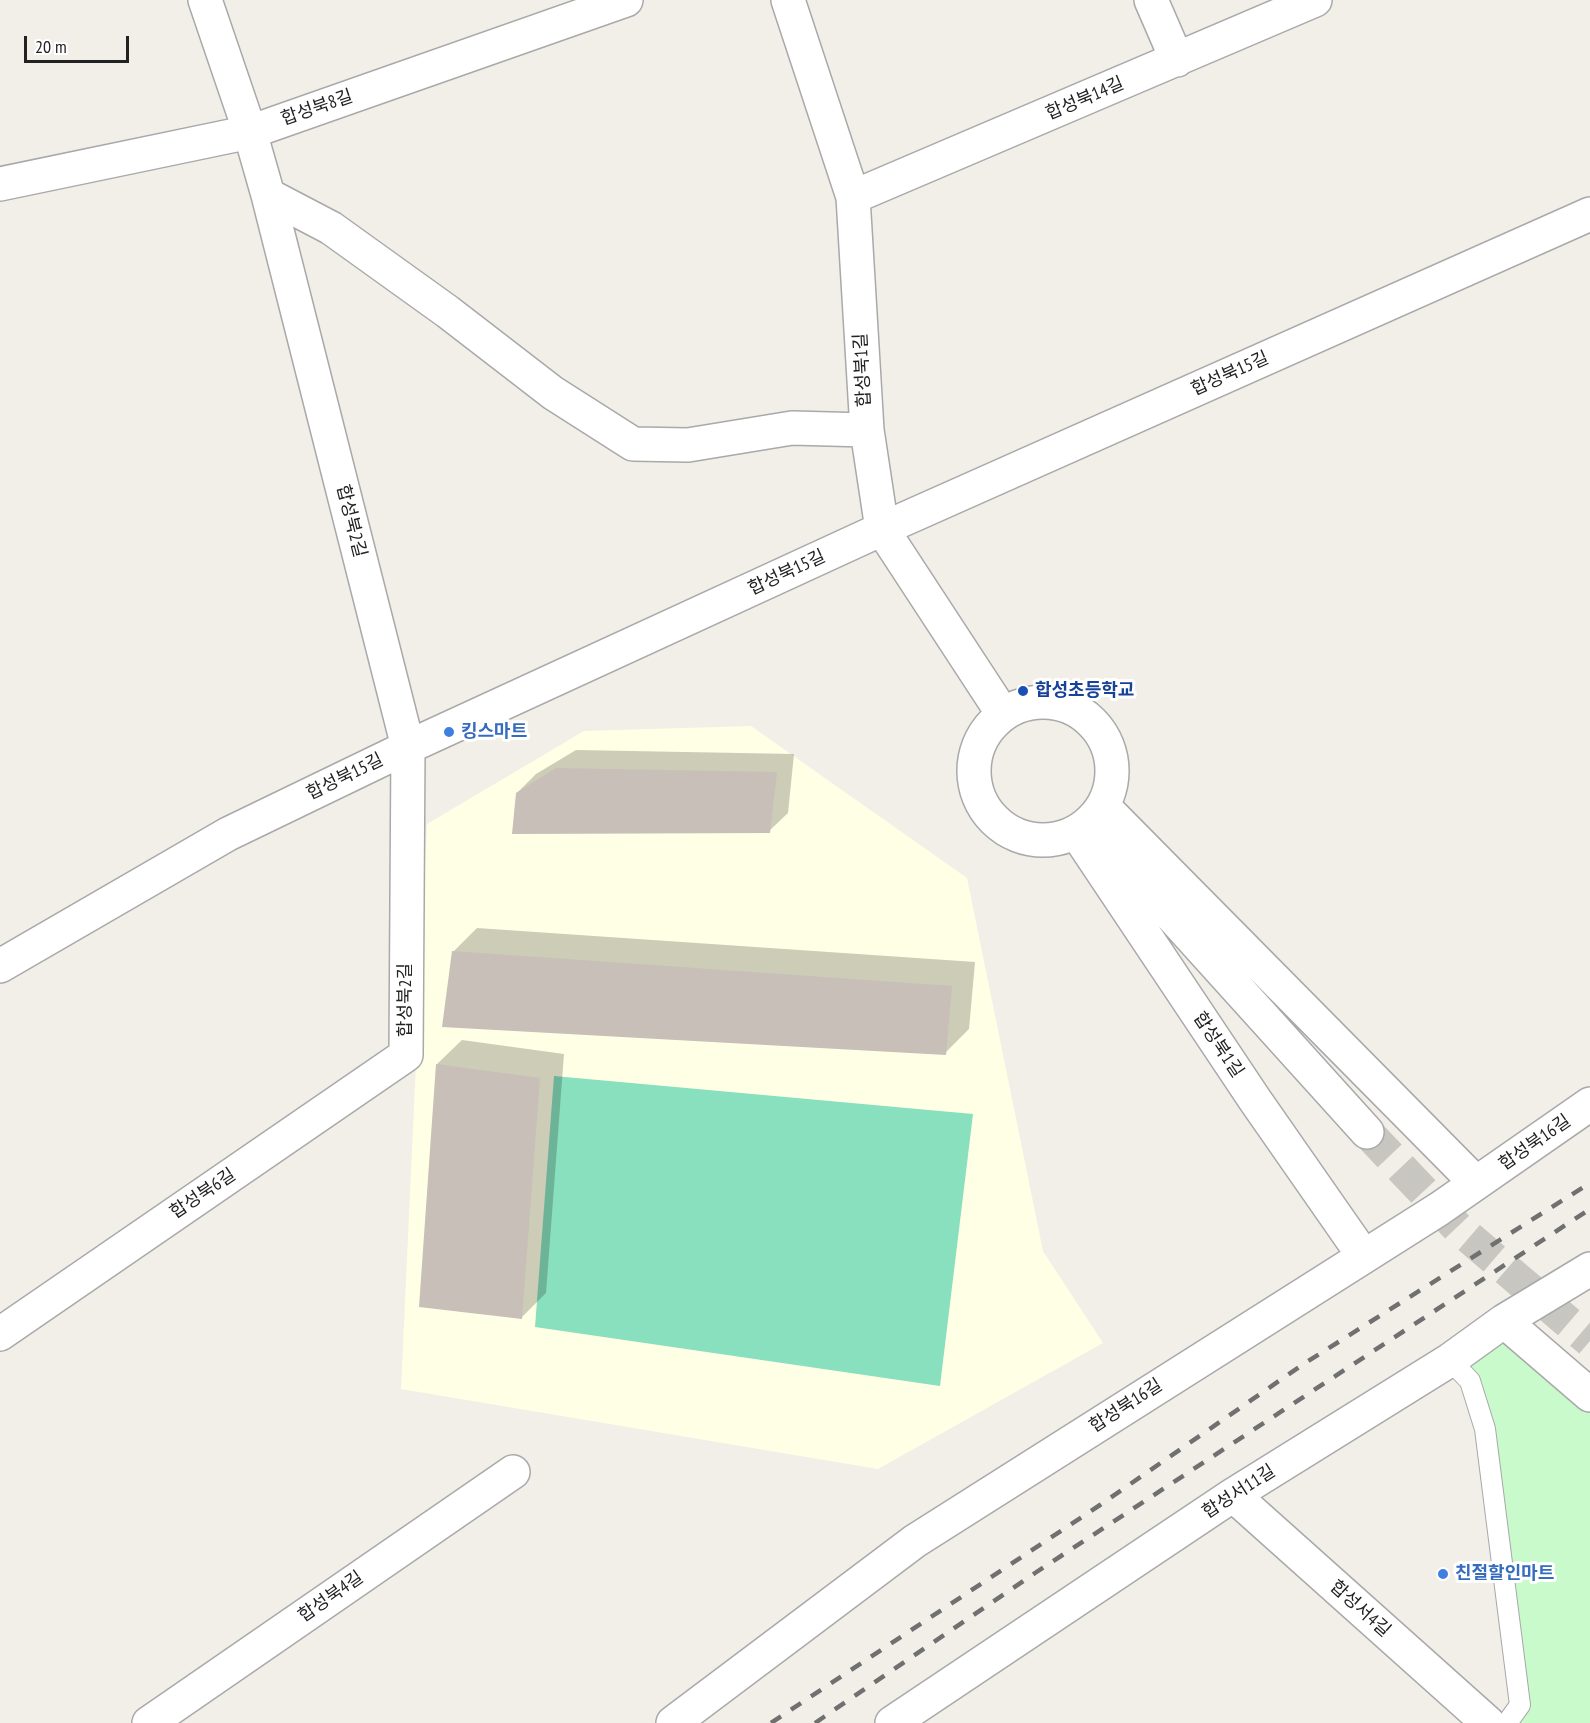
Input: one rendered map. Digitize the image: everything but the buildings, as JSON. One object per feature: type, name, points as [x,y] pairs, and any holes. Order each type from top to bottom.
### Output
[{"type":"street","name":"합성북2길","points":[[205,0],[250,132],[268,195],[408,747],[406,1055]]},
{"type":"street","name":"합성북8길","points":[[0,184],[250,132],[626,0]]},
{"type":"street","name":"합성북1길","points":[[788,0],[853,197],[867,430],[882,529],[1003,714]]},
{"type":"street","points":[[1151,0],[1177,60]]},
{"type":"street","name":"합성북14길","points":[[853,197],[1315,0]]},
{"type":"street","points":[[268,195],[331,228],[448,312],[553,393],[633,444],[688,445],[792,428],[867,430]]},
{"type":"street","name":"합성북15길","points":[[0,966],[228,834],[408,747],[882,529],[1590,214]]},
{"type":"street","points":[[1036,701],[1060,703],[1082,712],[1100,729],[1110,751],[1113,776],[1090,821],[1058,839],[1036,840],[1015,834],[996,822],[982,805],[975,785],[973,763],[979,742],[993,722],[1013,707],[1036,701]]},
{"type":"street","name":"합성북1길","points":[[1090,821],[1255,1100],[1363,1255]]},
{"type":"street","points":[[1090,821],[1367,1132]]},
{"type":"street","points":[[1090,821],[1476,1183]]},
{"type":"street","name":"합성북6길","points":[[0,1334],[406,1055]]},
{"type":"street","name":"합성북16길","points":[[673,1723],[915,1541],[1476,1183],[1590,1104]]},
{"type":"street","name":"합성서11길","points":[[892,1723],[1233,1495],[1450,1360],[1504,1321],[1587,1276]]},
{"type":"street","points":[[1504,1321],[1590,1395]]},
{"type":"street","name":"합성북4길","points":[[149,1723],[513,1472]]},
{"type":"street","name":"합성서4길","points":[[1233,1495],[1488,1723]]},
{"type":"lane","points":[[1450,1360],[1470,1381],[1485,1429],[1520,1705],[1507,1723]]},
{"type":"shaded area","points":[[751,726],[967,878],[1043,1251],[1103,1343],[878,1469],[401,1389],[427,824],[584,731]]},
{"type":"green space","points":[[554,1076],[973,1114],[940,1386],[535,1327]]},
{"type":"green space","points":[[1504,1321],[1590,1395],[1590,1723],[1507,1723],[1520,1704],[1485,1429],[1457,1365]]},
{"type":"tunnel","points":[[1367,1132],[1458,1228],[1590,1341]]},
{"type":"railway","points":[[771,1723],[1100,1505],[1302,1365],[1590,1183]]},
{"type":"railway","points":[[815,1723],[1035,1573],[1590,1209]]},
{"type":"place","name":"합성초등학교","points":[[1023,691]]},
{"type":"place","name":"킹스마트","points":[[449,732]]},
{"type":"place","name":"친절할인마트","points":[[1443,1574]]}]
